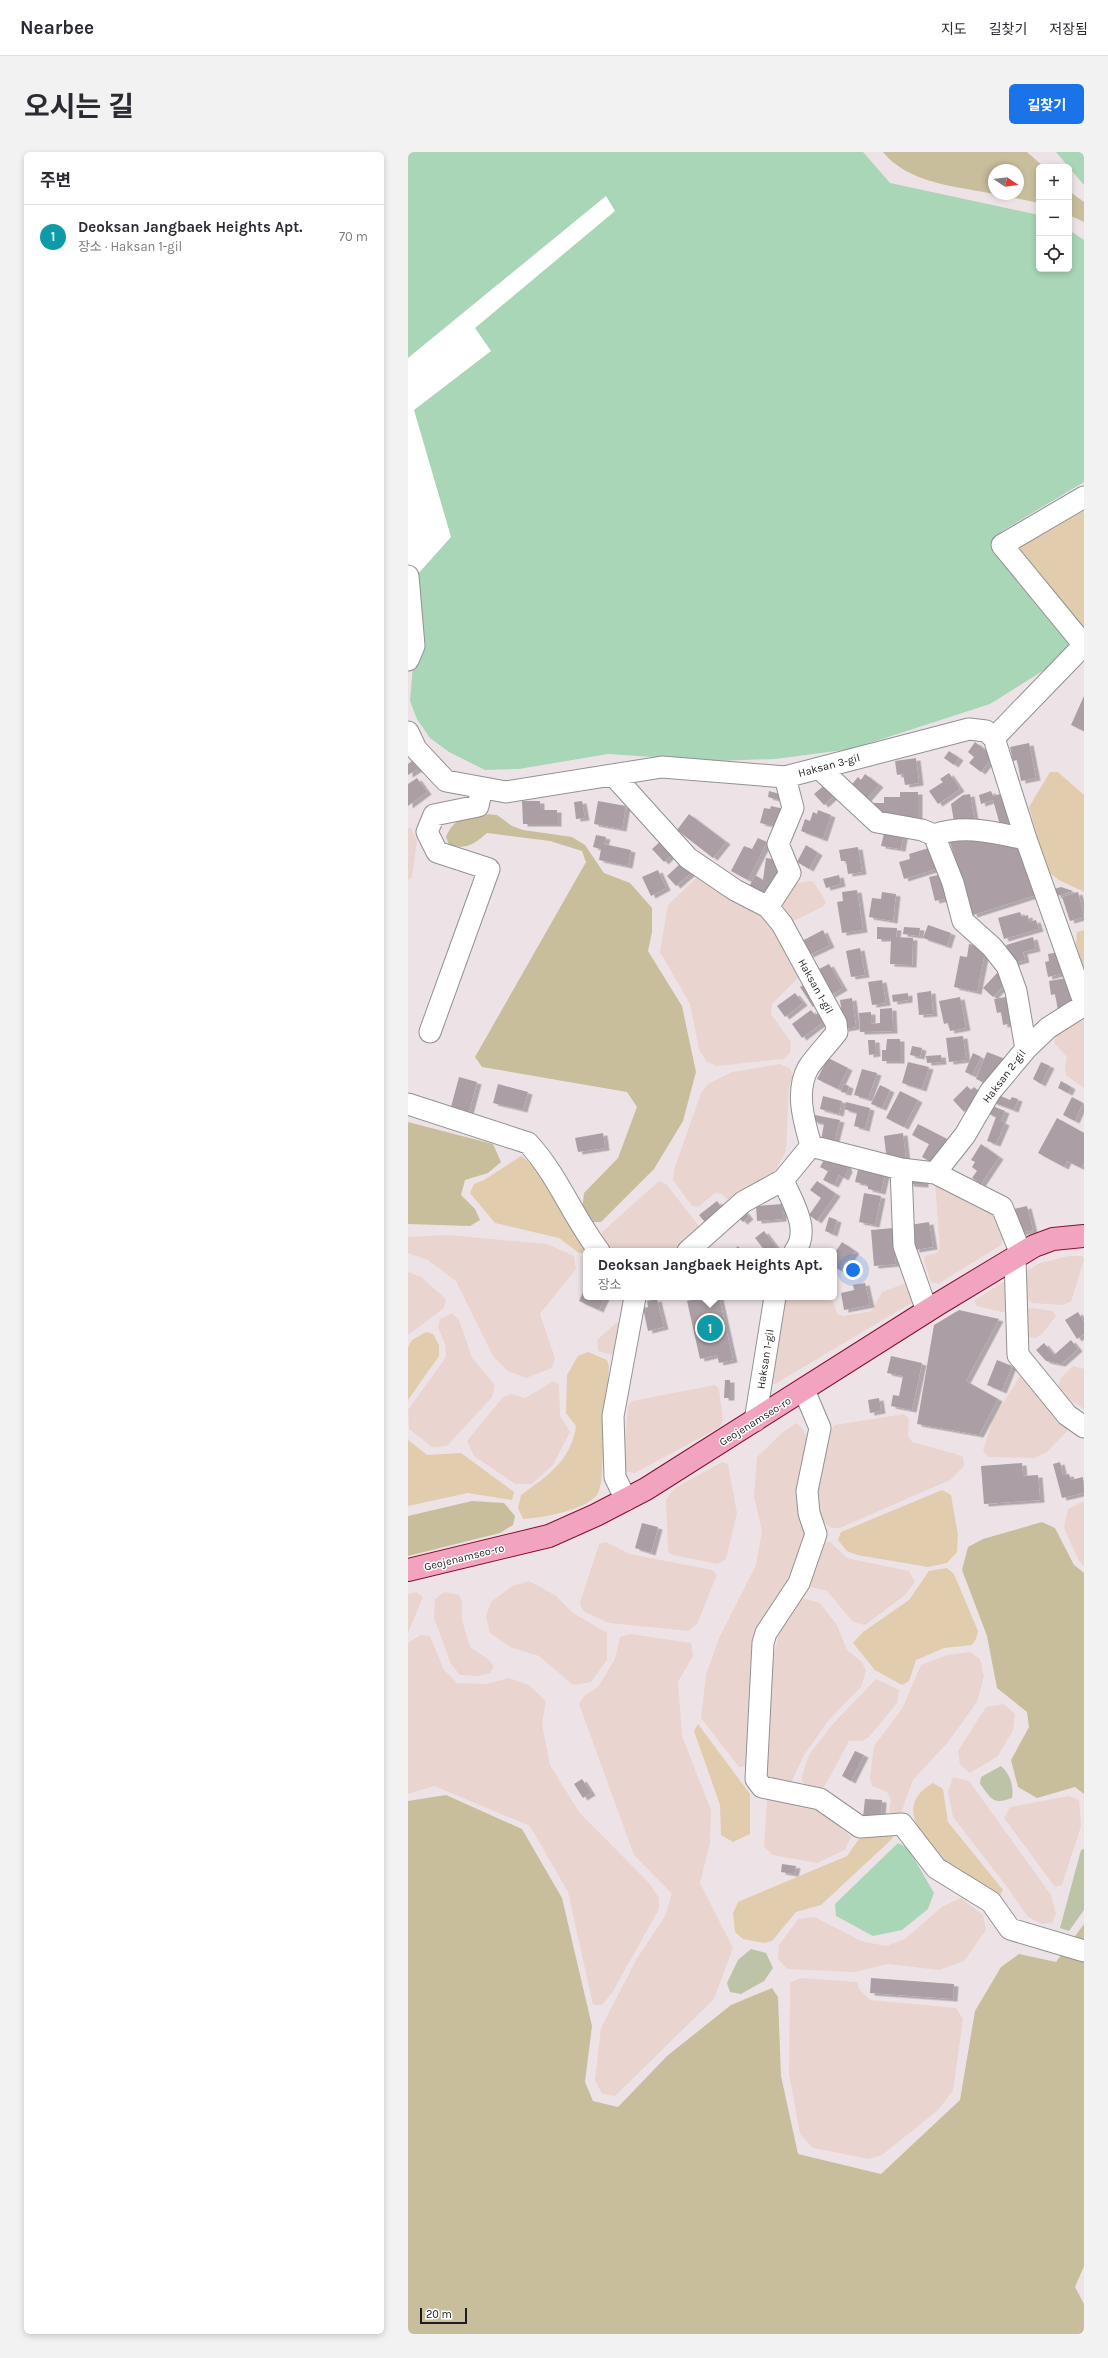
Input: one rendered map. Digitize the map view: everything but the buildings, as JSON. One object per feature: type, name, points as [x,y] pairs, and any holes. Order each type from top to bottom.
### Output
[{"type":"main road","name":"Geojenamseo-ro","points":[[408,1570],[549,1536],[626,1500],[755,1421],[927,1311],[1034,1246],[1053,1239],[1084,1236]]},
{"type":"street","points":[[1026,1049],[1048,1028],[1084,1003],[1026,839],[994,738],[1084,645],[1002,545],[1084,497]]},
{"type":"street","points":[[408,576],[414,646],[408,660]]},
{"type":"street","name":"Haksan 3-gil","points":[[408,732],[416,749],[446,781],[506,792],[614,776],[662,767],[785,777],[969,729],[986,730],[994,738]]},
{"type":"street","points":[[819,768],[877,822],[922,830],[934,835],[946,831],[976,828],[1026,839]]},
{"type":"street","name":"Haksan 1-gil","points":[[614,776],[688,858],[735,890],[768,907],[782,924],[836,1023],[837,1032],[809,1068],[803,1080],[801,1109],[811,1146]]},
{"type":"street","points":[[768,907],[790,873],[778,844],[793,808],[785,777]]},
{"type":"street","points":[[430,1032],[489,869],[437,852],[427,832],[434,815],[478,806],[482,788]]},
{"type":"street","name":"Haksan 2-gil","points":[[934,835],[953,883],[963,921],[992,947],[1007,966],[1016,991],[1026,1049],[990,1092],[965,1135],[935,1173]]},
{"type":"street","points":[[408,1104],[484,1127],[528,1143],[542,1158],[589,1238],[597,1248]]},
{"type":"street","points":[[691,1248],[743,1202],[783,1180],[811,1146],[902,1168],[935,1173],[1002,1207],[1018,1256],[1018,1355],[1067,1415],[1084,1427]]},
{"type":"street","points":[[902,1168],[904,1246],[927,1311]]},
{"type":"street","points":[[783,1180],[802,1225],[802,1242],[797,1248]]},
{"type":"street","points":[[626,1500],[615,1477],[613,1416],[634,1300]]},
{"type":"street","name":"Haksan 1-gil","points":[[755,1421],[775,1300]]},
{"type":"street","points":[[804,1390],[820,1428],[807,1491],[809,1513],[816,1534],[800,1583],[766,1633],[763,1643],[756,1779],[762,1787],[820,1799],[860,1827],[902,1824],[936,1868],[991,1902],[1010,1929],[1084,1951]]},
{"type":"shaded area","points":[[408,152],[863,152],[890,183],[1036,214],[1036,272],[1072,272],[1072,232],[1084,240],[1084,482],[1002,531],[997,539],[1071,641],[1068,649],[1052,665],[990,704],[851,749],[775,759],[715,761],[608,754],[519,769],[485,770],[449,752],[430,738],[417,719],[410,701],[413,665],[416,576],[408,403]]},
{"type":"shaded area","points":[[883,152],[1027,152],[1041,164],[1036,164],[1036,202],[1024,200],[1024,164],[988,164],[988,193],[934,182],[906,171],[894,163]]},
{"type":"shaded area","points":[[1056,152],[1084,152],[1084,185],[1072,171],[1072,164],[1066,164]]},
{"type":"shaded area","points":[[1072,193],[1084,202],[1084,222],[1072,216]]},
{"type":"shaded area","points":[[1084,506],[1084,627],[1018,552],[1021,541]]},
{"type":"shaded area","points":[[1050,772],[1058,772],[1084,795],[1084,892],[1059,880],[1047,871],[1029,807]]},
{"type":"shaded area","points":[[485,814],[497,815],[512,826],[523,830],[572,837],[585,845],[604,873],[630,883],[652,908],[652,932],[648,951],[682,1006],[696,1072],[683,1121],[654,1169],[601,1222],[591,1222],[582,1210],[584,1193],[618,1158],[637,1107],[627,1092],[482,1067],[475,1057],[586,862],[582,851],[550,841],[487,833],[470,845],[461,847],[449,845],[446,837],[449,830],[457,822],[466,818]]},
{"type":"shaded area","points":[[408,828],[411,828],[417,841],[412,877],[408,880]]},
{"type":"shaded area","points":[[695,879],[701,879],[761,913],[774,927],[799,972],[798,978],[772,1004],[771,1014],[791,1042],[790,1053],[784,1059],[717,1066],[707,1062],[699,1050],[690,1004],[660,952],[668,905]]},
{"type":"shaded area","points":[[810,881],[814,882],[826,902],[824,906],[794,921],[789,920],[778,906],[791,884]]},
{"type":"shaded area","points":[[1084,930],[1084,969],[1076,945],[1077,932]]},
{"type":"shaded area","points":[[1084,1019],[1084,1088],[1066,1075],[1065,1068],[1067,1057],[1054,1043],[1055,1036]]},
{"type":"shaded area","points":[[780,1064],[790,1068],[793,1076],[789,1087],[786,1151],[773,1175],[734,1199],[727,1199],[722,1194],[715,1193],[698,1207],[692,1206],[673,1180],[674,1170],[701,1093],[708,1084],[732,1072]]},
{"type":"shaded area","points":[[408,1122],[493,1144],[501,1162],[488,1173],[465,1180],[461,1195],[475,1209],[480,1220],[470,1226],[408,1224]]},
{"type":"shaded area","points":[[521,1156],[530,1163],[547,1184],[584,1245],[583,1253],[579,1253],[559,1238],[495,1223],[470,1193],[474,1184],[484,1180]]},
{"type":"shaded area","points":[[659,1181],[666,1184],[699,1226],[700,1232],[680,1248],[610,1248],[602,1239],[602,1232]]},
{"type":"shaded area","points":[[935,1183],[995,1212],[1001,1226],[1003,1239],[1001,1245],[938,1284],[931,1282],[924,1261],[925,1256],[936,1253],[940,1249]]},
{"type":"shaded area","points":[[448,1235],[547,1244],[574,1256],[576,1269],[540,1314],[555,1358],[552,1368],[526,1378],[508,1371],[493,1356],[456,1281],[428,1260],[408,1253],[408,1237]]},
{"type":"shaded area","points":[[1068,1256],[1082,1256],[1084,1260],[1071,1302],[1062,1305],[1032,1303],[1025,1296],[1027,1271],[1038,1264]]},
{"type":"shaded area","points":[[408,1272],[421,1277],[446,1299],[444,1308],[408,1335]]},
{"type":"shaded area","points":[[1003,1282],[1007,1283],[1007,1313],[976,1306],[975,1300]]},
{"type":"shaded area","points":[[904,1284],[910,1285],[913,1302],[775,1384],[771,1384],[782,1300],[833,1300],[837,1314],[843,1316],[872,1311],[882,1292]]},
{"type":"shaded area","points":[[1033,1308],[1053,1311],[1056,1316],[1043,1333],[1036,1338],[1029,1337],[1025,1332],[1028,1309]]},
{"type":"shaded area","points":[[452,1313],[459,1320],[472,1358],[495,1385],[492,1397],[447,1446],[432,1447],[409,1429],[408,1410],[446,1357],[445,1344],[438,1327],[440,1319]]},
{"type":"shaded area","points":[[617,1322],[623,1328],[617,1348],[612,1355],[598,1351],[597,1340]]},
{"type":"shaded area","points":[[426,1332],[433,1334],[439,1345],[439,1356],[408,1400],[408,1347],[412,1340]]},
{"type":"shaded area","points":[[588,1352],[607,1360],[609,1367],[601,1483],[597,1495],[583,1505],[573,1509],[552,1515],[523,1519],[518,1508],[521,1495],[549,1474],[569,1449],[576,1426],[566,1413],[567,1375],[578,1356]]},
{"type":"shaded area","points":[[1073,1366],[1084,1369],[1084,1409],[1065,1397],[1058,1387],[1061,1378]]},
{"type":"shaded area","points":[[1020,1376],[1067,1424],[1068,1430],[1047,1452],[1034,1458],[988,1457],[983,1451],[993,1419]]},
{"type":"shaded area","points":[[554,1381],[559,1385],[560,1416],[570,1432],[553,1465],[532,1484],[515,1484],[474,1456],[467,1441],[503,1397],[511,1394],[525,1398]]},
{"type":"shaded area","points":[[715,1385],[719,1389],[723,1420],[720,1427],[635,1473],[627,1472],[623,1467],[628,1406],[632,1401]]},
{"type":"shaded area","points":[[904,1414],[909,1419],[908,1435],[912,1442],[963,1457],[964,1466],[950,1480],[840,1528],[831,1528],[821,1520],[816,1504],[830,1431],[835,1425]]},
{"type":"shaded area","points":[[796,1423],[802,1428],[808,1439],[796,1497],[805,1536],[794,1576],[757,1632],[747,1766],[739,1767],[701,1718],[706,1675],[719,1638],[756,1565],[762,1531],[754,1496],[757,1457],[782,1433]]},
{"type":"shaded area","points":[[408,1440],[427,1455],[461,1453],[514,1492],[512,1500],[468,1493],[408,1506]]},
{"type":"shaded area","points":[[722,1462],[728,1464],[737,1513],[726,1559],[718,1564],[673,1555],[668,1552],[666,1499],[675,1488]]},
{"type":"shaded area","points":[[942,1490],[951,1495],[958,1535],[957,1552],[947,1563],[928,1567],[857,1555],[847,1551],[838,1540],[841,1532]]},
{"type":"shaded area","points":[[472,1501],[504,1503],[515,1516],[513,1525],[500,1533],[408,1556],[408,1516]]},
{"type":"shaded area","points":[[1084,1501],[1084,1566],[1079,1561],[1064,1528],[1068,1509]]},
{"type":"shaded area","points":[[1042,1522],[1055,1528],[1074,1565],[1084,1573],[1084,1794],[1075,1787],[1037,1798],[1018,1787],[1011,1760],[1029,1727],[1027,1712],[997,1688],[987,1636],[962,1570],[968,1547],[983,1539]]},
{"type":"shaded area","points":[[829,1541],[847,1558],[909,1571],[915,1582],[905,1595],[865,1625],[853,1622],[827,1591],[810,1587],[806,1580],[820,1546]]},
{"type":"shaded area","points":[[606,1542],[630,1554],[712,1570],[717,1575],[697,1624],[689,1631],[609,1623],[583,1611],[580,1603],[599,1544]]},
{"type":"shaded area","points":[[947,1568],[954,1574],[978,1631],[976,1639],[972,1645],[944,1648],[916,1660],[909,1681],[902,1685],[875,1670],[853,1643],[863,1632],[909,1600],[929,1571]]},
{"type":"shaded area","points":[[529,1581],[555,1595],[573,1613],[607,1633],[607,1660],[591,1682],[573,1685],[539,1656],[510,1647],[490,1633],[486,1616],[491,1602],[512,1586]]},
{"type":"shaded area","points":[[416,1592],[423,1597],[408,1633],[408,1594]]},
{"type":"shaded area","points":[[444,1592],[459,1595],[462,1602],[462,1620],[470,1647],[489,1660],[494,1666],[490,1673],[478,1676],[460,1675],[451,1664],[434,1618],[435,1599]]},
{"type":"shaded area","points":[[802,1598],[820,1603],[837,1625],[847,1650],[862,1662],[866,1671],[861,1687],[829,1720],[804,1755],[792,1781],[784,1784],[768,1779],[765,1772],[772,1664],[779,1633]]},
{"type":"shaded area","points":[[630,1634],[691,1643],[693,1656],[678,1682],[682,1736],[711,1810],[710,1843],[700,1883],[733,1948],[714,1999],[615,2096],[602,2094],[595,2080],[601,2028],[636,1960],[665,1916],[672,1894],[634,1855],[579,1704],[585,1695],[598,1687],[615,1659],[620,1637]]},
{"type":"shaded area","points":[[421,1635],[430,1636],[444,1670],[457,1683],[486,1684],[509,1678],[529,1685],[546,1701],[542,1724],[550,1765],[579,1812],[649,1883],[659,1898],[659,1909],[612,1993],[602,2005],[593,2005],[568,1892],[530,1826],[434,1786],[408,1794],[408,1643]]},
{"type":"shaded area","points":[[970,1652],[980,1659],[984,1676],[977,1702],[948,1742],[913,1780],[901,1813],[893,1816],[889,1812],[891,1800],[887,1792],[872,1786],[870,1778],[874,1746],[902,1709],[921,1665],[947,1655]]},
{"type":"shaded area","points":[[876,1679],[899,1690],[897,1703],[869,1737],[862,1741],[849,1741],[825,1786],[820,1789],[805,1785],[801,1779],[809,1755],[832,1725]]},
{"type":"shaded area","points":[[1004,1704],[1015,1714],[1013,1730],[998,1756],[970,1773],[960,1765],[958,1751],[986,1707]]},
{"type":"shaded area","points":[[698,1724],[750,1794],[750,1834],[733,1842],[721,1835],[720,1805],[694,1731]]},
{"type":"shaded area","points":[[1001,1766],[1011,1780],[1012,1798],[996,1801],[990,1797],[980,1784],[981,1777]]},
{"type":"shaded area","points":[[953,1777],[969,1781],[1051,1895],[1056,1914],[1052,1923],[1042,1924],[1028,1917],[953,1817],[948,1792]]},
{"type":"shaded area","points":[[933,1783],[943,1789],[948,1822],[1003,1890],[1000,1895],[994,1894],[958,1875],[945,1866],[938,1860],[922,1836],[913,1812],[914,1804],[917,1797]]},
{"type":"shaded area","points":[[446,1795],[522,1829],[562,1898],[592,2026],[585,2082],[593,2101],[618,2107],[667,2056],[731,2005],[772,1988],[778,1997],[781,2076],[798,2154],[881,2174],[960,2100],[975,2011],[1001,1967],[1019,1954],[1056,1962],[1084,1924],[1084,2266],[1075,2287],[1084,2304],[1084,2334],[408,2334],[408,1801]]},
{"type":"shaded area","points":[[1069,1796],[1079,1800],[1081,1826],[1062,1885],[1055,1887],[1004,1818],[1010,1807]]},
{"type":"shaded area","points":[[779,1799],[819,1810],[851,1837],[845,1850],[817,1863],[772,1855],[764,1846],[767,1800]]},
{"type":"shaded area","points":[[891,1833],[893,1838],[821,1905],[796,1912],[772,1941],[764,1943],[743,1939],[735,1932],[733,1913],[738,1902],[847,1856],[861,1836]]},
{"type":"shaded area","points":[[898,1843],[908,1848],[934,1893],[928,1909],[902,1930],[873,1936],[836,1916],[835,1904]]},
{"type":"shaded area","points":[[1084,1849],[1084,1910],[1069,1931],[1060,1928],[1081,1850]]},
{"type":"shaded area","points":[[961,1898],[983,1915],[986,1930],[964,1961],[939,1970],[888,1964],[855,1972],[787,1969],[778,1959],[779,1945],[798,1919],[815,1917],[861,1941],[886,1946],[905,1939],[943,1906]]},
{"type":"shaded area","points":[[751,1949],[766,1953],[773,1968],[764,1981],[741,1994],[730,1992],[727,1983],[738,1960]]},
{"type":"shaded area","points":[[801,1978],[857,1982],[860,1990],[870,2000],[956,2008],[963,2019],[953,2091],[937,2111],[882,2155],[869,2159],[813,2148],[800,2134],[789,2074],[790,1983]]},
{"type":"pier","points":[[606,196],[615,211],[475,328],[491,351],[414,410],[451,537],[416,576],[408,575],[408,358]]},
{"type":"place","name":"Deoksan Jangbaek Heights Apt.","points":[[710,1328]]}]
